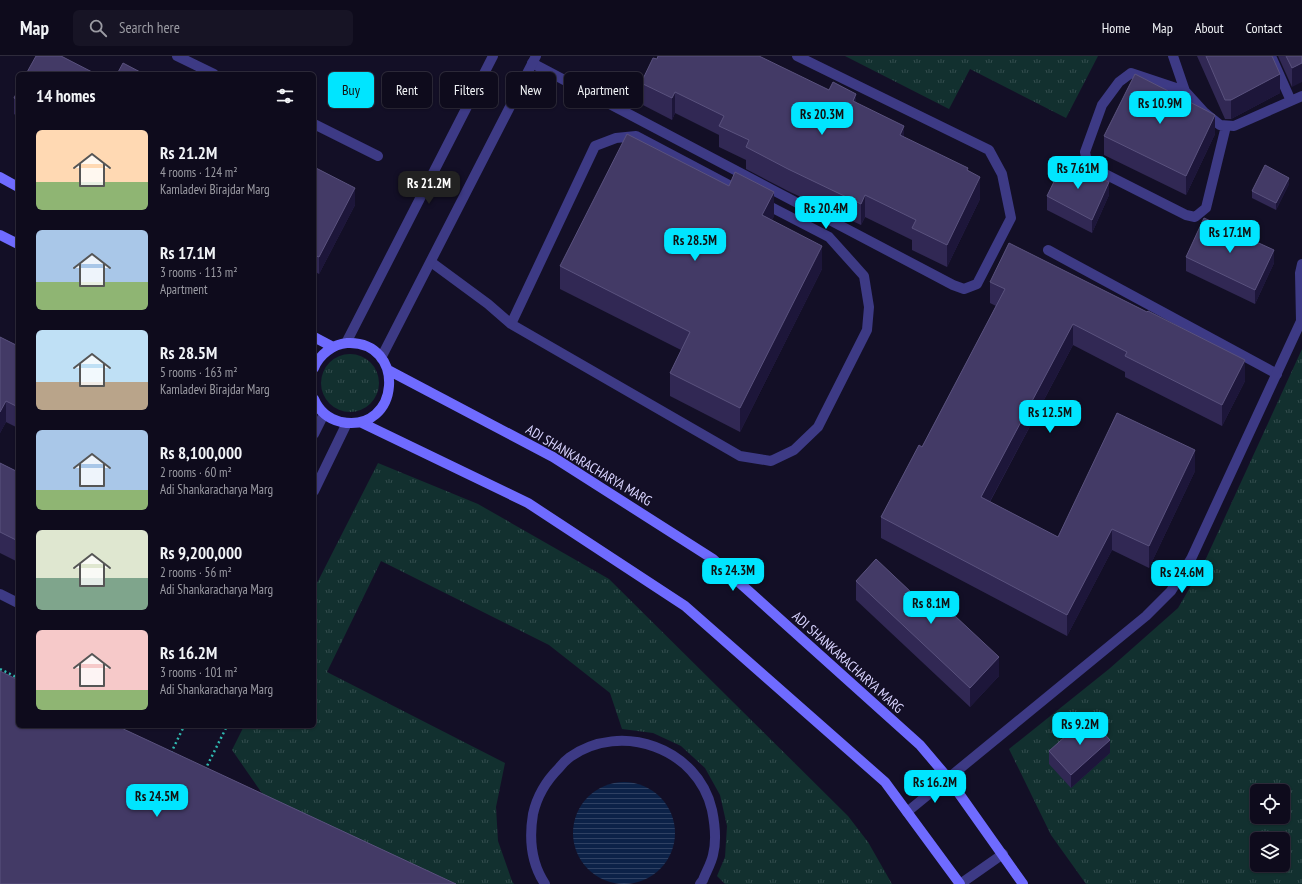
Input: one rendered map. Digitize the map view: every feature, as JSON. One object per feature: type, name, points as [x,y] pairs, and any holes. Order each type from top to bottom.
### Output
[{"type":"main road","points":[[0,177],[16,186]]},
{"type":"main road","points":[[0,234],[16,243]]},
{"type":"main road","points":[[316,338],[333,347]]},
{"type":"main road","points":[[316,365],[322,355],[333,347],[346,343],[359,344],[371,350],[381,358],[388,370],[390,383],[388,396],[382,407],[372,416],[360,422],[347,423],[335,420],[324,414],[316,402]]},
{"type":"main road","name":"ADI SHANKARACHARYA MARG","points":[[388,370],[553,457],[713,559],[920,745],[948,778],[1023,884]]},
{"type":"main road","points":[[360,422],[528,503],[685,606],[885,782],[960,884]]},
{"type":"street","points":[[177,56],[210,72]]},
{"type":"street","points":[[346,343],[494,56]]},
{"type":"street","points":[[381,358],[534,59],[953,284],[964,289],[977,284],[1011,218],[1002,174],[989,150],[797,56]]},
{"type":"street","points":[[1174,56],[1185,91],[1220,125],[1234,126],[1302,96]]},
{"type":"street","points":[[1271,56],[1291,101]]},
{"type":"street","points":[[1185,91],[1131,73],[1119,82],[1102,105],[1085,152],[1087,162],[1101,172],[1122,183],[1186,215],[1195,217],[1206,208],[1226,126]]},
{"type":"street","points":[[316,125],[378,156]]},
{"type":"street","points":[[431,262],[488,304],[511,324],[740,456],[770,462],[794,450],[818,427],[867,330],[869,307],[864,276],[828,237],[636,136],[616,138],[595,146],[511,324]]},
{"type":"street","points":[[1048,250],[1277,374]]},
{"type":"street","points":[[907,812],[1146,616],[1171,591],[1191,559],[1301,321],[1300,273],[1302,264]]},
{"type":"street","points":[[316,430],[324,414]]},
{"type":"street","points":[[316,487],[347,423]]},
{"type":"street","points":[[0,594],[16,602]]},
{"type":"street","points":[[544,884],[533,857],[530,829],[536,802],[549,777],[570,757],[594,745],[622,740],[650,744],[675,756],[696,775],[710,799],[716,826],[713,854],[703,883]]},
{"type":"street","points":[[960,884],[1003,854]]},
{"type":"path","points":[[0,669],[16,677]]},
{"type":"path","points":[[164,750],[171,754],[183,728]]},
{"type":"path","points":[[202,776],[226,728]]},
{"type":"green space","points":[[845,56],[1098,56],[1066,118],[970,69],[949,109]]},
{"type":"green space","points":[[1302,349],[1302,884],[1086,884],[1051,835],[1009,749],[1109,669],[1178,608],[1203,565]]},
{"type":"green space","points":[[344,354],[356,354],[371,362],[379,377],[379,389],[371,404],[356,412],[344,412],[329,404],[321,389],[321,377],[329,362]]},
{"type":"green space","points":[[378,463],[478,504],[609,579],[848,816],[868,842],[892,884],[725,884],[717,876],[725,857],[727,826],[720,795],[705,768],[681,746],[653,733],[622,729],[610,693],[549,645],[381,561],[327,672],[505,763],[496,807],[498,841],[514,884],[457,884],[266,799],[232,750],[243,728],[316,728],[316,585]]},
{"type":"water","points":[[624,782],[634,783],[653,790],[667,804],[674,823],[674,843],[667,862],[653,876],[634,883],[624,884],[614,883],[595,876],[581,862],[574,843],[573,833],[574,823],[581,804],[595,790],[614,783]]},
{"type":"building","points":[[36,56],[61,56],[92,72],[27,72]]},
{"type":"building","points":[[658,56],[759,56],[829,90],[833,82],[856,94],[853,101],[904,126],[900,135],[968,168],[967,170],[980,177],[947,245],[912,228],[916,220],[865,195],[861,204],[746,147],[749,140],[719,126],[724,116],[675,92],[672,98],[643,84],[643,79],[653,58],[657,59]]},
{"type":"building","points":[[1206,56],[1272,56],[1280,74],[1231,100],[1225,100]]},
{"type":"building","points":[[1286,56],[1302,56],[1302,63],[1292,68]]},
{"type":"building","points":[[123,63],[140,72],[118,72]]},
{"type":"building","points":[[1135,74],[1215,115],[1186,176],[1104,136]]},
{"type":"building","points":[[627,134],[729,186],[735,172],[774,192],[762,215],[822,246],[740,408],[670,373],[690,332],[560,266]]},
{"type":"building","points":[[1064,161],[1109,182],[1092,220],[1047,196]]},
{"type":"building","points":[[1265,165],[1289,178],[1276,203],[1252,191]]},
{"type":"building","points":[[316,168],[355,188],[319,257],[316,256]]},
{"type":"building","points":[[1204,218],[1274,250],[1255,290],[1186,257]]},
{"type":"building","points":[[1009,243],[1245,360],[1222,405],[1125,356],[1127,352],[1073,324],[981,497],[1058,537],[1117,413],[1195,450],[1149,546],[1112,529],[1067,615],[881,517],[919,445],[922,447],[1005,289],[990,282]]},
{"type":"building","points":[[0,337],[16,345],[16,406],[6,401],[0,412]]},
{"type":"building","points":[[0,463],[16,471],[16,540],[0,532]]},
{"type":"building","points":[[876,559],[930,610],[939,601],[999,657],[970,688],[856,581]]},
{"type":"building","points":[[0,671],[16,679],[16,728],[121,728],[456,884],[0,884]]},
{"type":"building","points":[[1088,716],[1110,740],[1071,775],[1049,751]]}]
